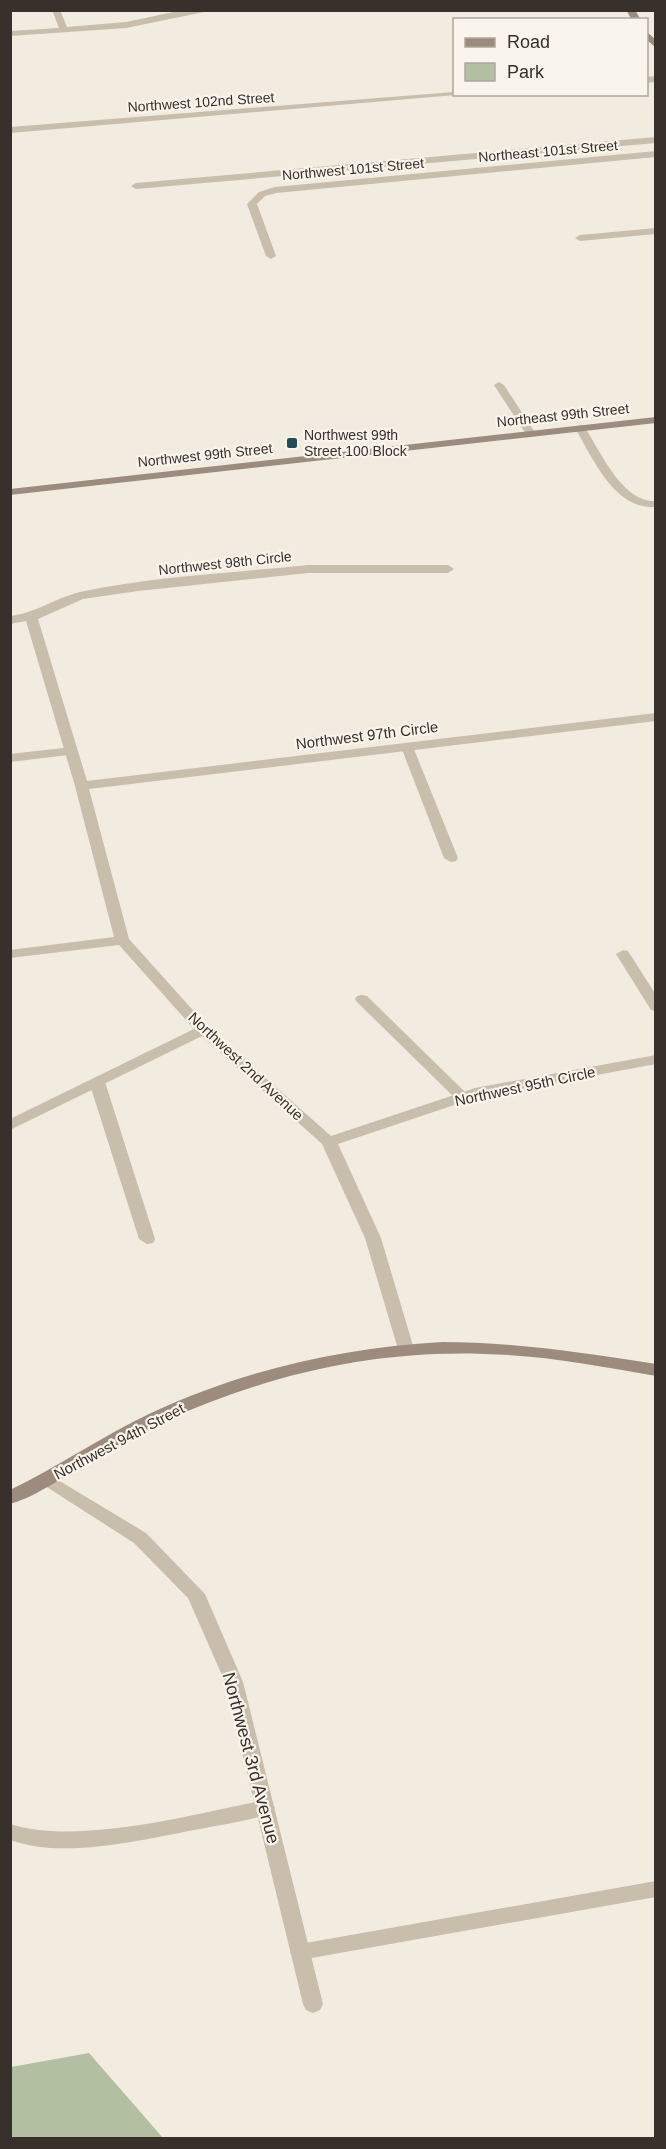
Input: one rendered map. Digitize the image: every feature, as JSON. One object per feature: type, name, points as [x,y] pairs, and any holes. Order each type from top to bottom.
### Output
[{"type":"main road","name":"Northeast 99th Street","points":[[474,440],[656,420]]},
{"type":"main road","name":"Northwest 99th Street","points":[[10,492],[474,440]]},
{"type":"main road","name":"Northwest 94th Street","points":[[10,1498],[48,1480],[156,1418],[222,1390],[298,1367],[406,1349],[485,1348],[554,1354],[656,1370]]},
{"type":"street","points":[[56,10],[64,31]]},
{"type":"street","points":[[10,34],[126,25],[188,12],[210,10]]},
{"type":"street","name":"Northwest 102nd Street","points":[[10,130],[453,95]]},
{"type":"street","points":[[136,186],[656,140]]},
{"type":"street","name":"Northeast 101st Street","points":[[444,174],[656,154]]},
{"type":"street","name":"Northwest 101st Street","points":[[271,256],[252,204],[262,194],[275,190],[444,174]]},
{"type":"street","points":[[580,238],[656,231]]},
{"type":"street","points":[[499,385],[531,434]]},
{"type":"street","points":[[580,428],[600,460],[630,500],[646,505],[656,504]]},
{"type":"street","name":"Northwest 98th Circle","points":[[10,620],[31,617],[80,596],[138,587],[308,569],[448,569]]},
{"type":"street","name":"Northwest 2nd Avenue","points":[[31,617],[82,786],[122,940],[203,1030],[329,1142],[373,1238],[406,1349]]},
{"type":"street","name":"Northwest 97th Circle","points":[[82,786],[656,717]]},
{"type":"street","points":[[10,749],[70,747]]},
{"type":"street","points":[[10,758],[70,747]]},
{"type":"street","points":[[407,747],[451,858]]},
{"type":"street","points":[[10,954],[122,940]]},
{"type":"street","points":[[623,954],[656,1007]]},
{"type":"street","points":[[362,999],[462,1097]]},
{"type":"street","points":[[10,1125],[203,1030]]},
{"type":"street","name":"Northwest 95th Circle","points":[[329,1142],[462,1097],[656,1059]]},
{"type":"street","points":[[97,1082],[147,1239]]},
{"type":"street","name":"Northwest 3rd Avenue","points":[[48,1480],[140,1538],[196,1594],[234,1682],[313,2004]]},
{"type":"street","points":[[10,1832],[32,1841],[58,1842],[120,1834],[265,1808]]},
{"type":"street","points":[[300,1952],[656,1889]]},
{"type":"green space","points":[[89,2053],[163,2138],[11,2138],[11,2067]]},
{"type":"place","name":"Northwest 99th Street 100 Block","points":[[292,443]]}]
